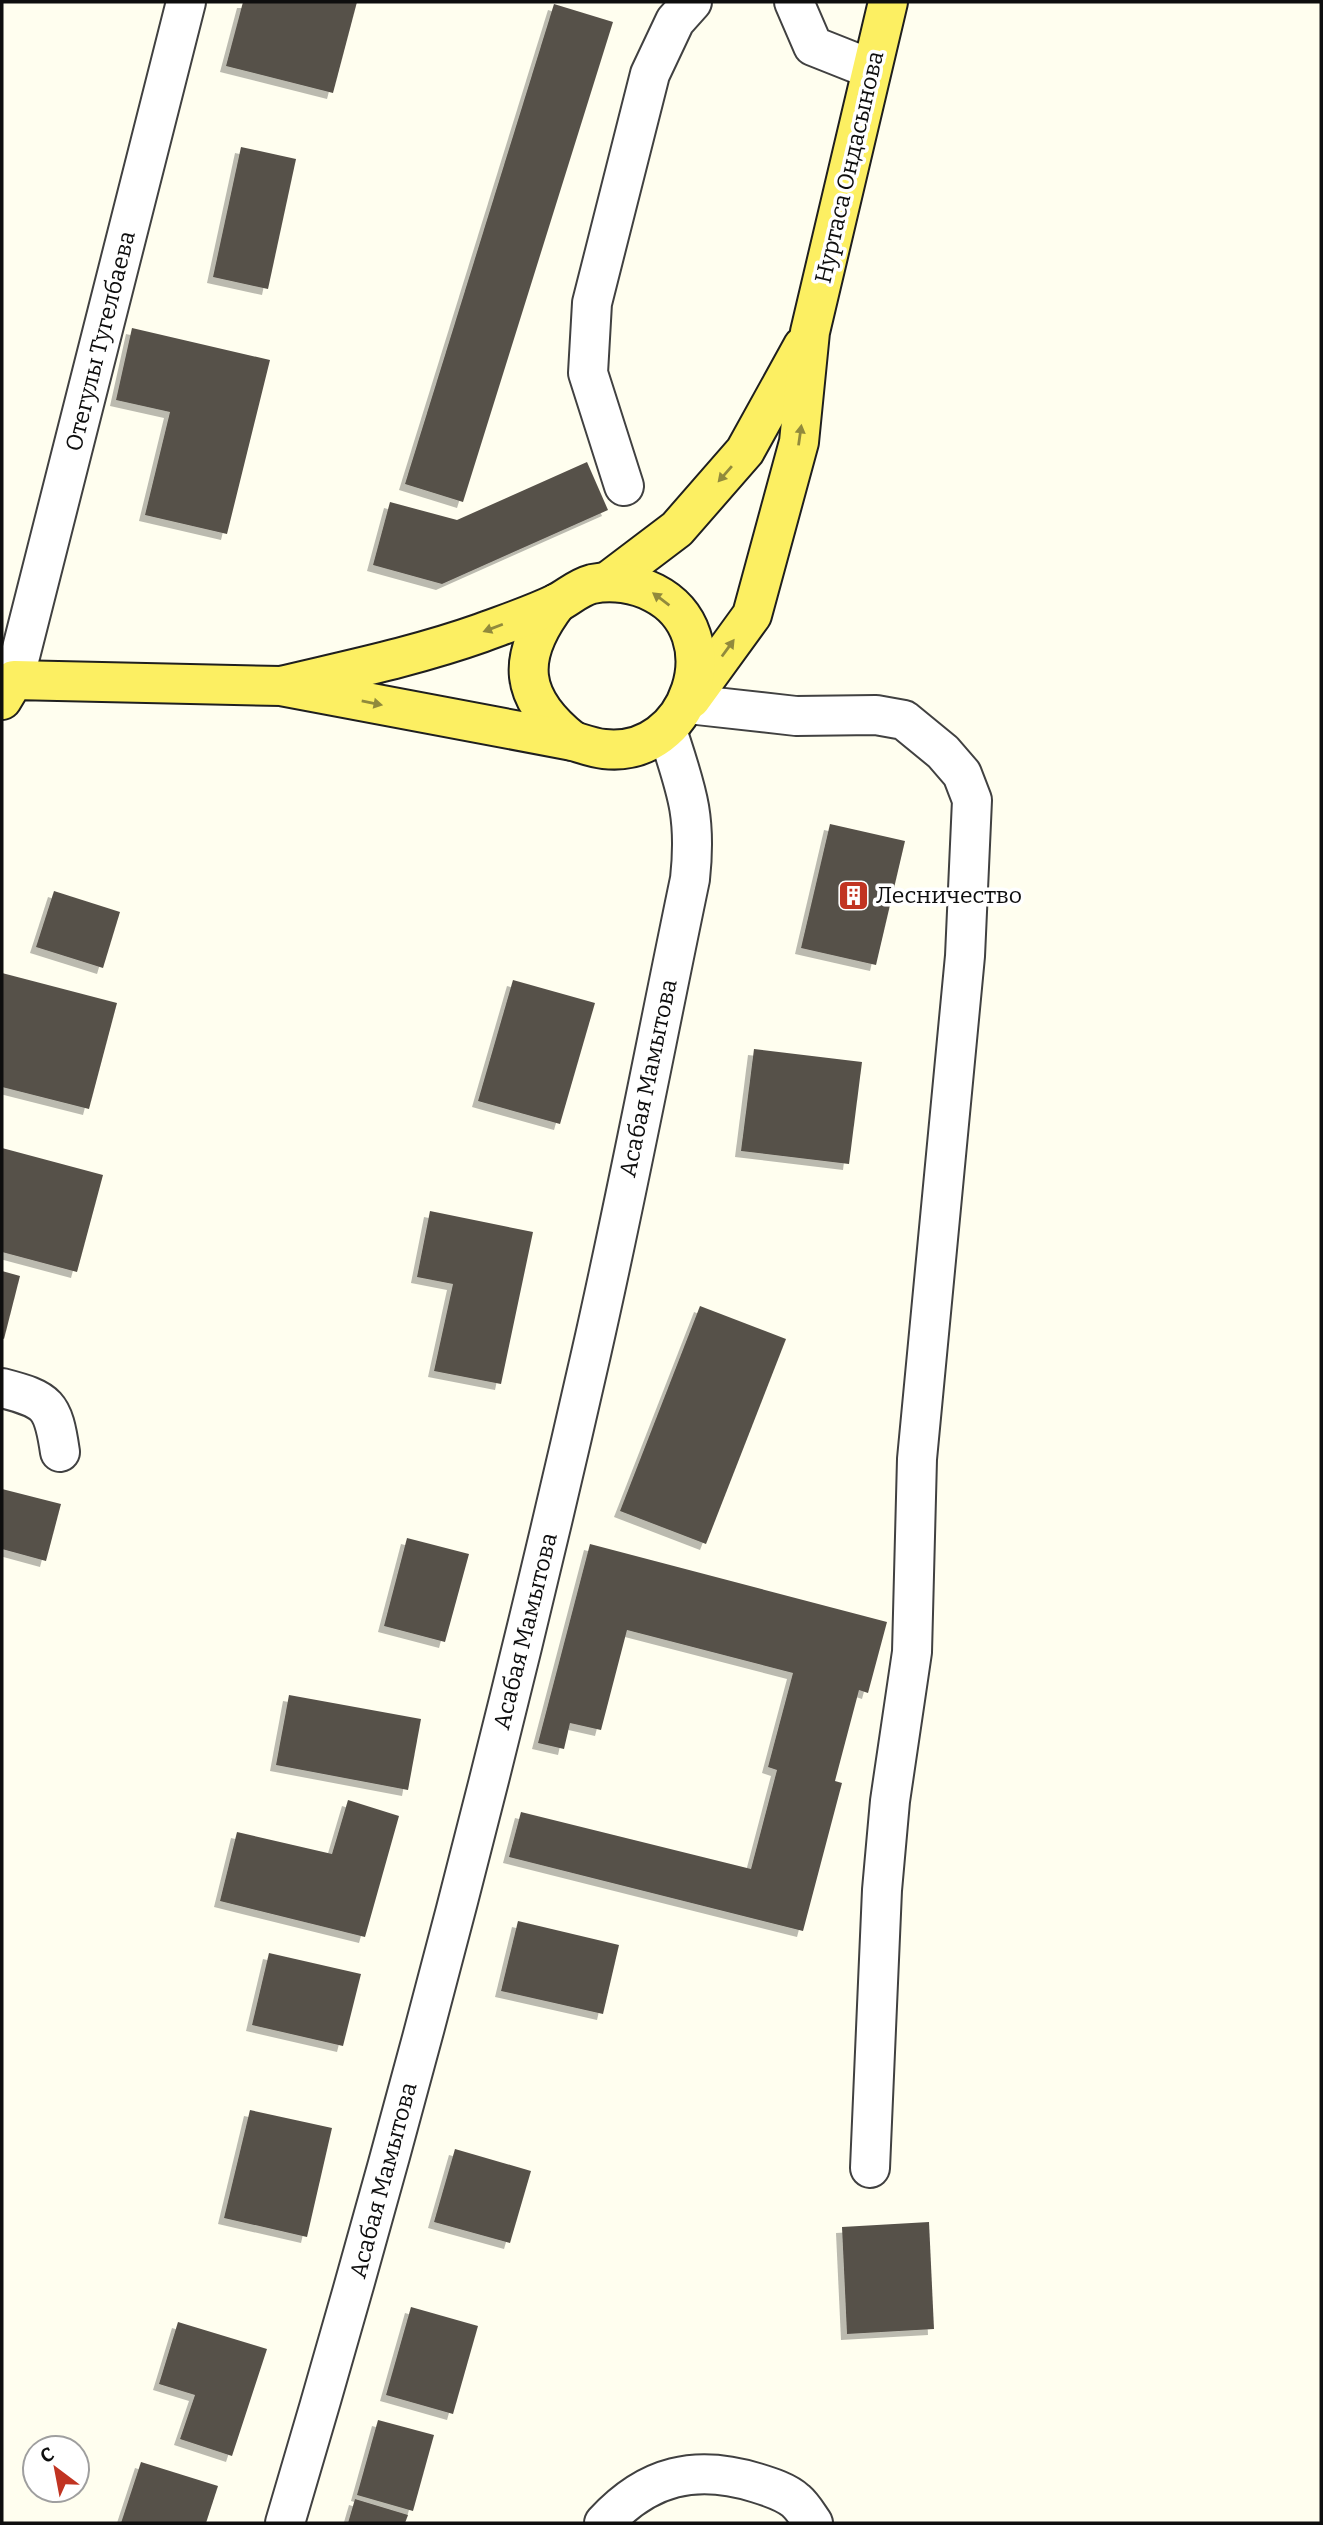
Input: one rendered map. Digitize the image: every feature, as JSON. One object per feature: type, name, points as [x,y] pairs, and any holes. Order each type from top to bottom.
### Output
[{"type":"main road","name":"Нуртаса Ондасынова","points":[[677,717],[751,615],[799,443],[810,332],[888,2]]},
{"type":"main road","name":"Нуртаса Ондасынова","points":[[607,582],[677,529],[745,450],[810,332]]},
{"type":"main road","points":[[6,686],[281,686],[573,741],[605,750],[638,746],[677,717],[695,680],[695,654],[688,630],[675,610],[655,593],[632,584],[607,582],[589,585],[557,603],[482,633],[411,655],[281,686]]},
{"type":"main road","points":[[557,603],[537,629],[528,660],[532,692],[548,721],[573,741]]},
{"type":"street","name":"Отегулы Тугелбаева","points":[[6,686],[186,2]]},
{"type":"street","points":[[624,486],[588,373],[592,303],[650,75],[675,21],[692,2]]},
{"type":"street","points":[[772,2],[813,46],[871,69]]},
{"type":"street","points":[[794,2],[813,46]]},
{"type":"street","points":[[677,717],[876,715],[904,720],[943,752],[962,774],[972,800],[965,956],[917,1459],[912,1652],[890,1801],[882,1890],[870,2168]]},
{"type":"street","name":"Асабая Мамытова","points":[[285,2523],[342,2333],[503,1723],[592,1351],[690,879],[694,840],[677,717]]},
{"type":"street","points":[[2,1388],[33,1396],[47,1404],[55,1418],[60,1452]]},
{"type":"street","points":[[604,2523],[619,2507],[648,2486],[681,2475],[727,2473],[796,2500],[813,2523]]},
{"type":"building","points":[[243,2],[357,2],[333,93],[226,66]]},
{"type":"building","points":[[554,4],[613,22],[463,502],[405,484]]},
{"type":"building","points":[[241,147],[296,159],[268,289],[213,277]]},
{"type":"building","points":[[132,328],[270,360],[227,534],[145,515],[170,412],[116,400]]},
{"type":"building","points":[[587,462],[608,510],[442,584],[373,565],[390,502],[457,520]]},
{"type":"building","name":"Лесничество","points":[[830,824],[905,841],[876,965],[801,948]]},
{"type":"building","points":[[54,891],[120,912],[103,968],[36,947]]},
{"type":"building","points":[[2,973],[117,1003],[89,1109],[2,1087]]},
{"type":"building","points":[[513,980],[595,1003],[560,1124],[478,1101]]},
{"type":"building","points":[[754,1049],[862,1062],[849,1164],[741,1151]]},
{"type":"building","points":[[2,1148],[103,1175],[77,1272],[2,1252]]},
{"type":"building","points":[[430,1211],[533,1232],[501,1384],[434,1371],[453,1284],[417,1277]]},
{"type":"building","points":[[2,1271],[20,1276],[4,1339],[2,1338]]},
{"type":"building","points":[[700,1306],[786,1339],[706,1544],[620,1511]]},
{"type":"building","points":[[2,1489],[61,1504],[46,1561],[2,1549]]},
{"type":"building","points":[[407,1538],[469,1554],[445,1642],[384,1626]]},
{"type":"building","points":[[590,1544],[887,1622],[868,1693],[859,1690],[835,1781],[842,1783],[803,1931],[509,1857],[521,1812],[751,1869],[777,1770],[768,1767],[793,1673],[627,1630],[601,1730],[570,1723],[564,1749],[538,1743]]},
{"type":"building","points":[[289,1695],[421,1719],[408,1790],[276,1765]]},
{"type":"building","points":[[348,1800],[399,1816],[365,1937],[220,1901],[237,1832],[332,1854]]},
{"type":"building","points":[[518,1921],[619,1945],[603,2014],[501,1991]]},
{"type":"building","points":[[269,1953],[361,1974],[343,2046],[252,2025]]},
{"type":"building","points":[[250,2110],[332,2128],[307,2237],[224,2218]]},
{"type":"building","points":[[455,2149],[531,2171],[510,2243],[434,2222]]},
{"type":"building","points":[[929,2222],[934,2329],[847,2334],[842,2227]]},
{"type":"building","points":[[411,2307],[478,2326],[453,2414],[386,2395]]},
{"type":"building","points":[[178,2322],[267,2349],[232,2456],[180,2439],[195,2395],[159,2384]]},
{"type":"building","points":[[378,2420],[434,2435],[413,2511],[357,2495]]},
{"type":"building","points":[[141,2462],[218,2486],[206,2523],[121,2523]]},
{"type":"building","points":[[355,2499],[408,2515],[405,2523],[348,2523]]},
{"type":"place","name":"Лесничество","points":[[853,895]]}]
